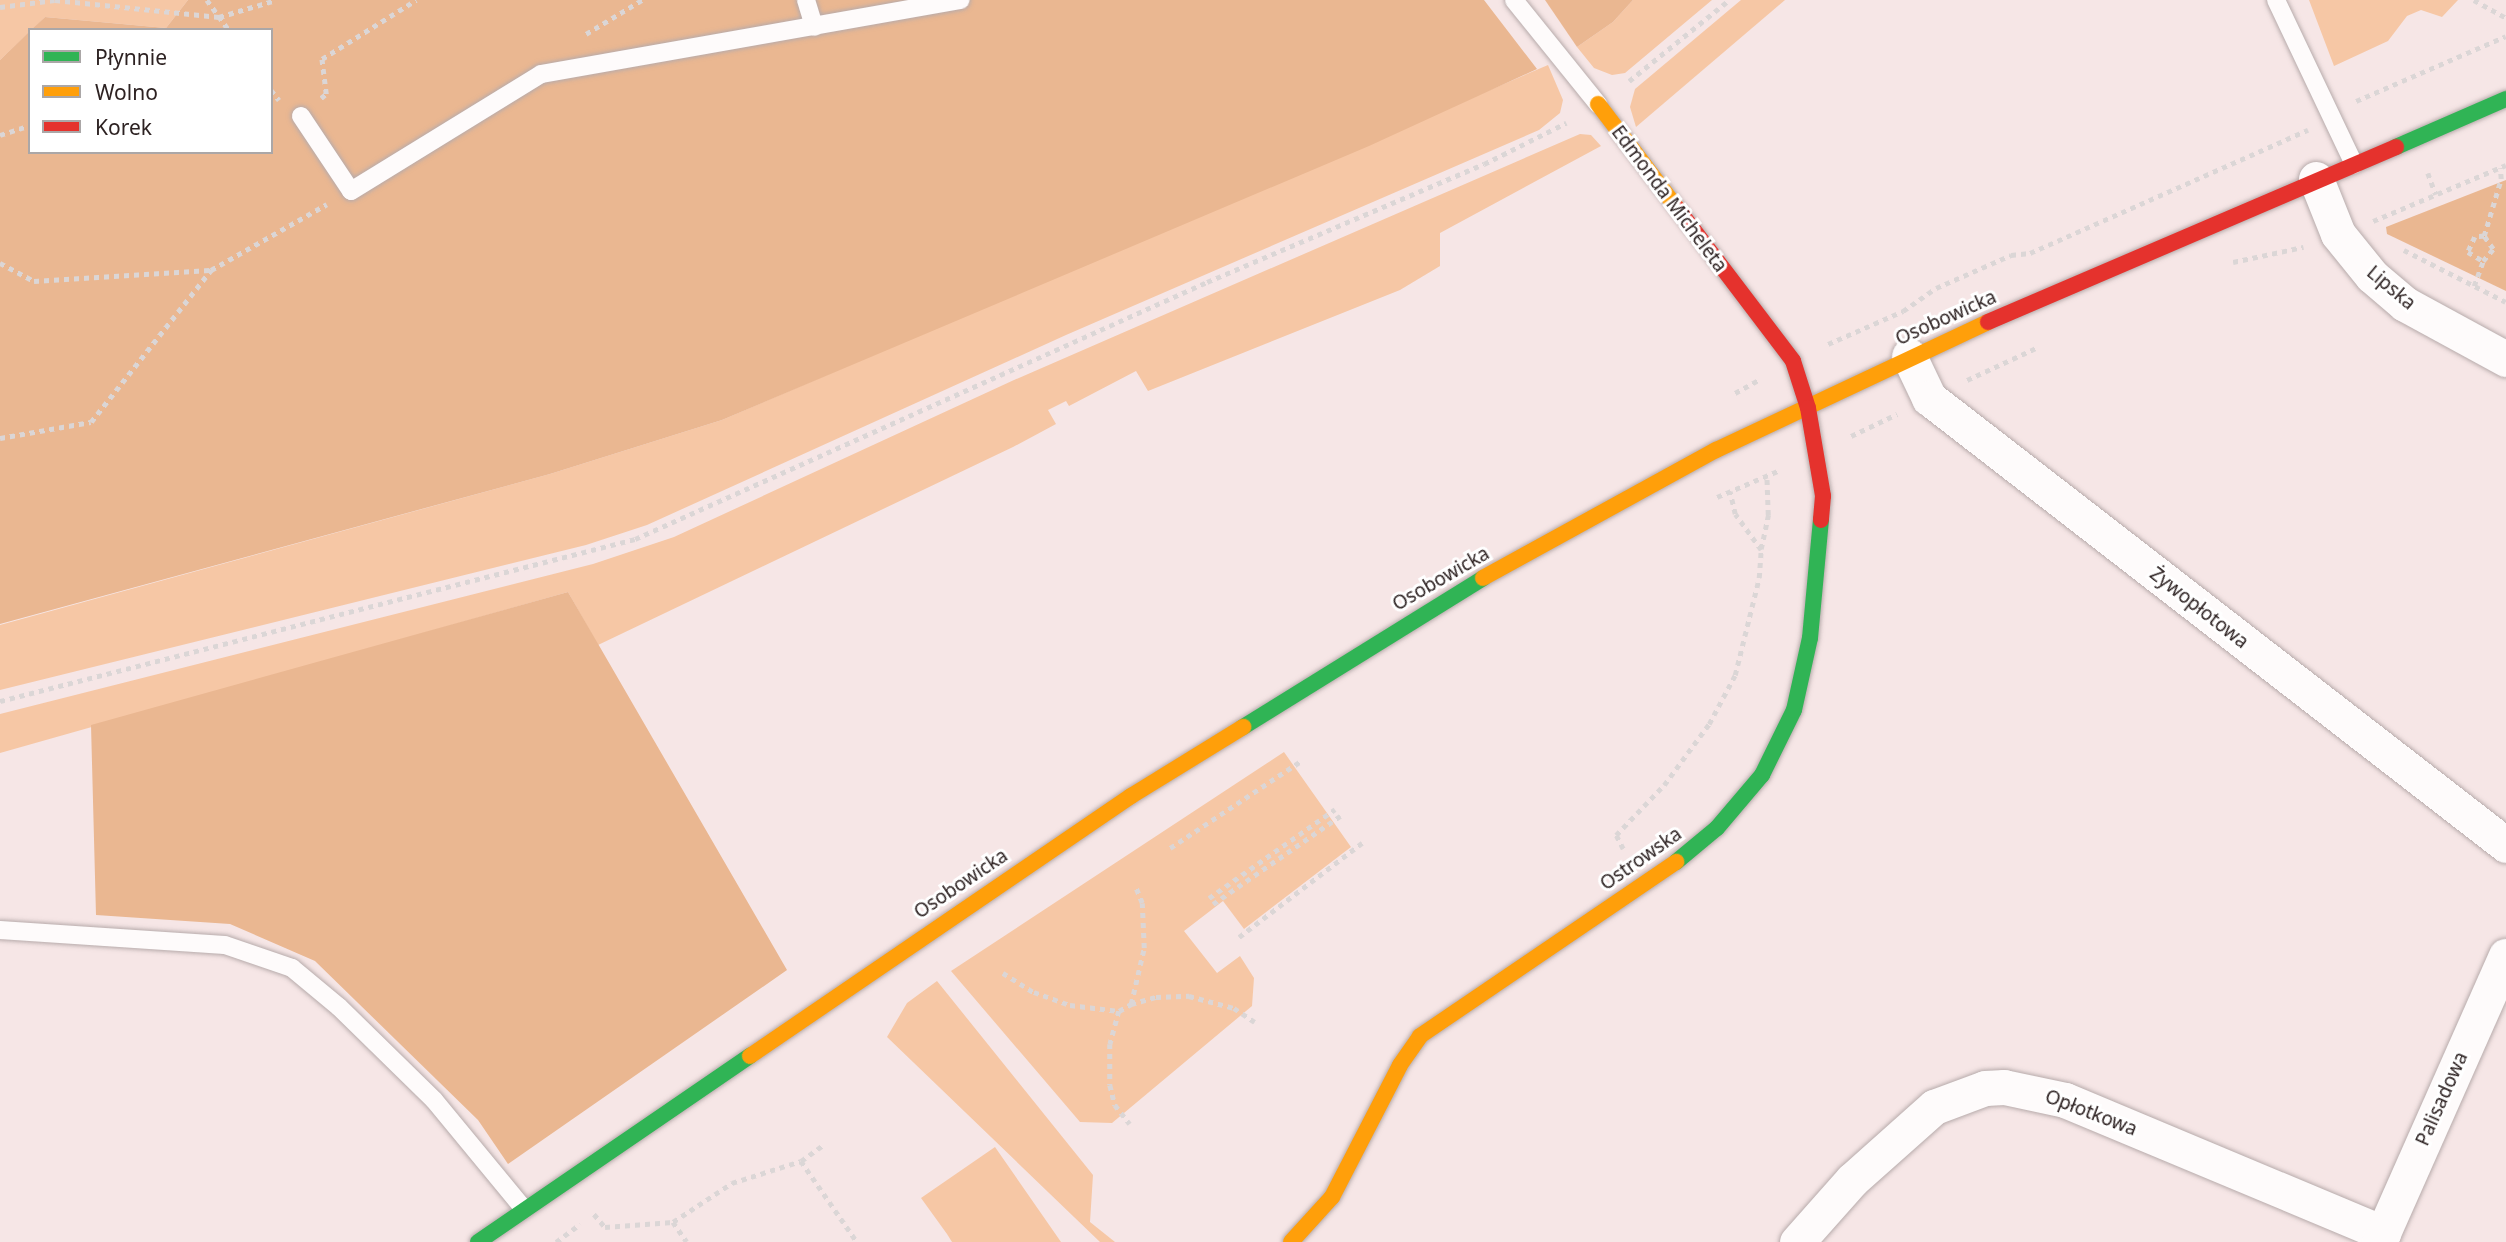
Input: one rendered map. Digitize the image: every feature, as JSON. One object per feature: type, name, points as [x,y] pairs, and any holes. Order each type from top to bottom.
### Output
[{"type":"street","name":"Osobowicka","points":[[478,1242],[919,937],[1268,708],[1499,569],[1716,450],[1808,408],[1909,356],[2506,99]]},
{"type":"street","name":"Edmonda Micheleta","points":[[1598,104],[1783,345],[1793,361],[1808,408]]},
{"type":"street","name":"Lipska","points":[[2316,179],[2338,234],[2372,276],[2405,304],[2506,359]]},
{"type":"street","name":"Żywopłotowa","points":[[1909,356],[1929,398],[2506,845]]},
{"type":"street","name":"Ostrowska","points":[[1291,1242],[1343,1180],[1400,1065],[1420,1036],[1682,858],[1732,810],[1762,775],[1794,710],[1810,638],[1824,496],[1808,408]]},
{"type":"street","name":"Palisadowa","points":[[2381,1238],[2506,956]]},
{"type":"street","name":"Opłotkowa","points":[[1797,1242],[1852,1180],[1934,1107],[1985,1088],[2004,1087],[2065,1100],[2381,1238]]},
{"type":"lane","points":[[806,0],[814,27]]},
{"type":"lane","points":[[301,116],[351,191],[541,74],[961,0]]},
{"type":"lane","name":"Edmonda Micheleta","points":[[1514,0],[1598,104]]},
{"type":"lane","points":[[2276,0],[2354,164]]},
{"type":"lane","points":[[0,930],[225,945],[292,968],[339,1007],[434,1100],[524,1209]]},
{"type":"path","points":[[0,7],[55,0],[219,17],[276,0]]},
{"type":"path","points":[[207,0],[225,28]]},
{"type":"path","points":[[301,116],[326,94],[322,59],[415,0]]},
{"type":"path","points":[[0,701],[635,539],[1207,282],[1531,143],[1598,104],[1729,0]]},
{"type":"path","points":[[2474,0],[2506,18]]},
{"type":"path","points":[[1823,346],[1903,311],[1936,288],[2011,255],[2030,253],[2334,118],[2347,105],[2506,36]]},
{"type":"path","points":[[0,135],[28,126]]},
{"type":"path","points":[[2369,222],[2506,165]]},
{"type":"path","points":[[2484,236],[2501,179],[2500,168]]},
{"type":"path","points":[[0,438],[91,422],[211,270],[351,191]]},
{"type":"path","points":[[2376,219],[2380,229]]},
{"type":"path","points":[[2474,286],[2483,261],[2493,249],[2484,236]]},
{"type":"path","points":[[2483,261],[2468,252],[2475,237],[2484,236]]},
{"type":"path","points":[[2236,261],[2286,254],[2312,244]]},
{"type":"path","points":[[2393,244],[2506,302]]},
{"type":"path","points":[[0,263],[34,281],[211,270]]},
{"type":"path","points":[[1843,440],[1907,409]]},
{"type":"path","points":[[1642,884],[1616,835],[1664,785],[1709,724],[1735,675],[1759,578],[1768,515],[1767,477]]},
{"type":"path","points":[[1730,494],[1735,514],[1761,550]]},
{"type":"path","points":[[1170,848],[1301,761]]},
{"type":"path","points":[[1209,898],[1335,809]]},
{"type":"path","points":[[1213,904],[1340,816]]},
{"type":"path","points":[[1239,937],[1362,843]]},
{"type":"path","points":[[1131,1004],[1144,948],[1142,904],[1135,886]]},
{"type":"path","points":[[1003,974],[1034,992],[1070,1005],[1119,1011],[1131,1004],[1156,997],[1189,996],[1234,1008],[1255,1022]]},
{"type":"path","points":[[1119,1011],[1110,1044],[1110,1085],[1115,1105],[1130,1124]]},
{"type":"path","points":[[556,1242],[594,1214],[605,1227],[673,1222],[732,1183],[801,1161],[822,1146]]},
{"type":"path","points":[[801,1161],[857,1242]]},
{"type":"path","points":[[673,1222],[687,1242]]},
{"type":"shaded area","points":[[0,0],[188,0],[166,28],[45,17],[33,28],[28,28],[28,33],[0,60]]},
{"type":"shaded area","points":[[188,0],[1484,0],[1537,69],[1369,146],[722,420],[550,474],[0,624],[0,60],[28,33],[28,154],[273,154],[273,28],[166,28]]},
{"type":"shaded area","points":[[1545,0],[1633,0],[1613,22],[1577,47]]},
{"type":"shaded area","points":[[1633,0],[1712,0],[1625,73],[1612,75],[1594,68],[1577,47],[1613,22]]},
{"type":"shaded area","points":[[1741,0],[1785,0],[1636,127],[1630,107],[1635,89]]},
{"type":"shaded area","points":[[2309,0],[2458,0],[2442,17],[2421,10],[2407,16],[2388,41],[2334,66]]},
{"type":"shaded area","points":[[45,17],[166,28],[33,28]]},
{"type":"shaded area","points":[[1548,65],[1563,100],[1560,113],[1539,130],[1066,335],[647,525],[586,545],[0,690],[0,625],[550,474],[722,420]]},
{"type":"shaded area","points":[[1580,134],[1591,135],[1601,146],[1440,233],[1440,266],[1400,290],[1148,391],[1136,371],[1069,406],[1066,401],[1048,410],[1056,424],[1013,447],[598,645],[568,592],[0,753],[0,714],[593,564],[674,537],[1014,380]]},
{"type":"shaded area","points":[[2506,180],[2506,291],[2387,234],[2386,227]]},
{"type":"shaded area","points":[[568,592],[787,970],[508,1164],[478,1120],[315,961],[230,924],[96,915],[91,725]]},
{"type":"shaded area","points":[[1284,752],[1351,847],[1244,929],[1223,901],[1184,931],[1217,973],[1240,956],[1254,978],[1252,1006],[1112,1123],[1080,1122],[951,971]]},
{"type":"shaded area","points":[[937,981],[1093,1175],[1090,1222],[1115,1242],[1100,1242],[887,1037],[907,1003]]},
{"type":"shaded area","points":[[995,1147],[1061,1242],[952,1242],[921,1198]]},
{"type":"traffic: fast","points":[[2396,147],[2506,99]]},
{"type":"traffic: fast","points":[[1676,862],[1717,828],[1762,775],[1794,710],[1810,638],[1821,520]]},
{"type":"traffic: fast","points":[[1243,727],[1483,578]]},
{"type":"traffic: fast","points":[[478,1242],[750,1056]]},
{"type":"traffic: slow","points":[[1598,104],[1677,208]]},
{"type":"traffic: slow","points":[[1483,578],[1716,450],[1988,322]]},
{"type":"traffic: slow","points":[[750,1056],[1131,796],[1243,727]]},
{"type":"traffic: slow","points":[[1291,1242],[1332,1197],[1400,1065],[1420,1036],[1676,862]]},
{"type":"traffic: jam","points":[[1988,322],[2396,147]]},
{"type":"traffic: jam","points":[[1677,208],[1793,361],[1808,408],[1823,496],[1821,520]]}]
